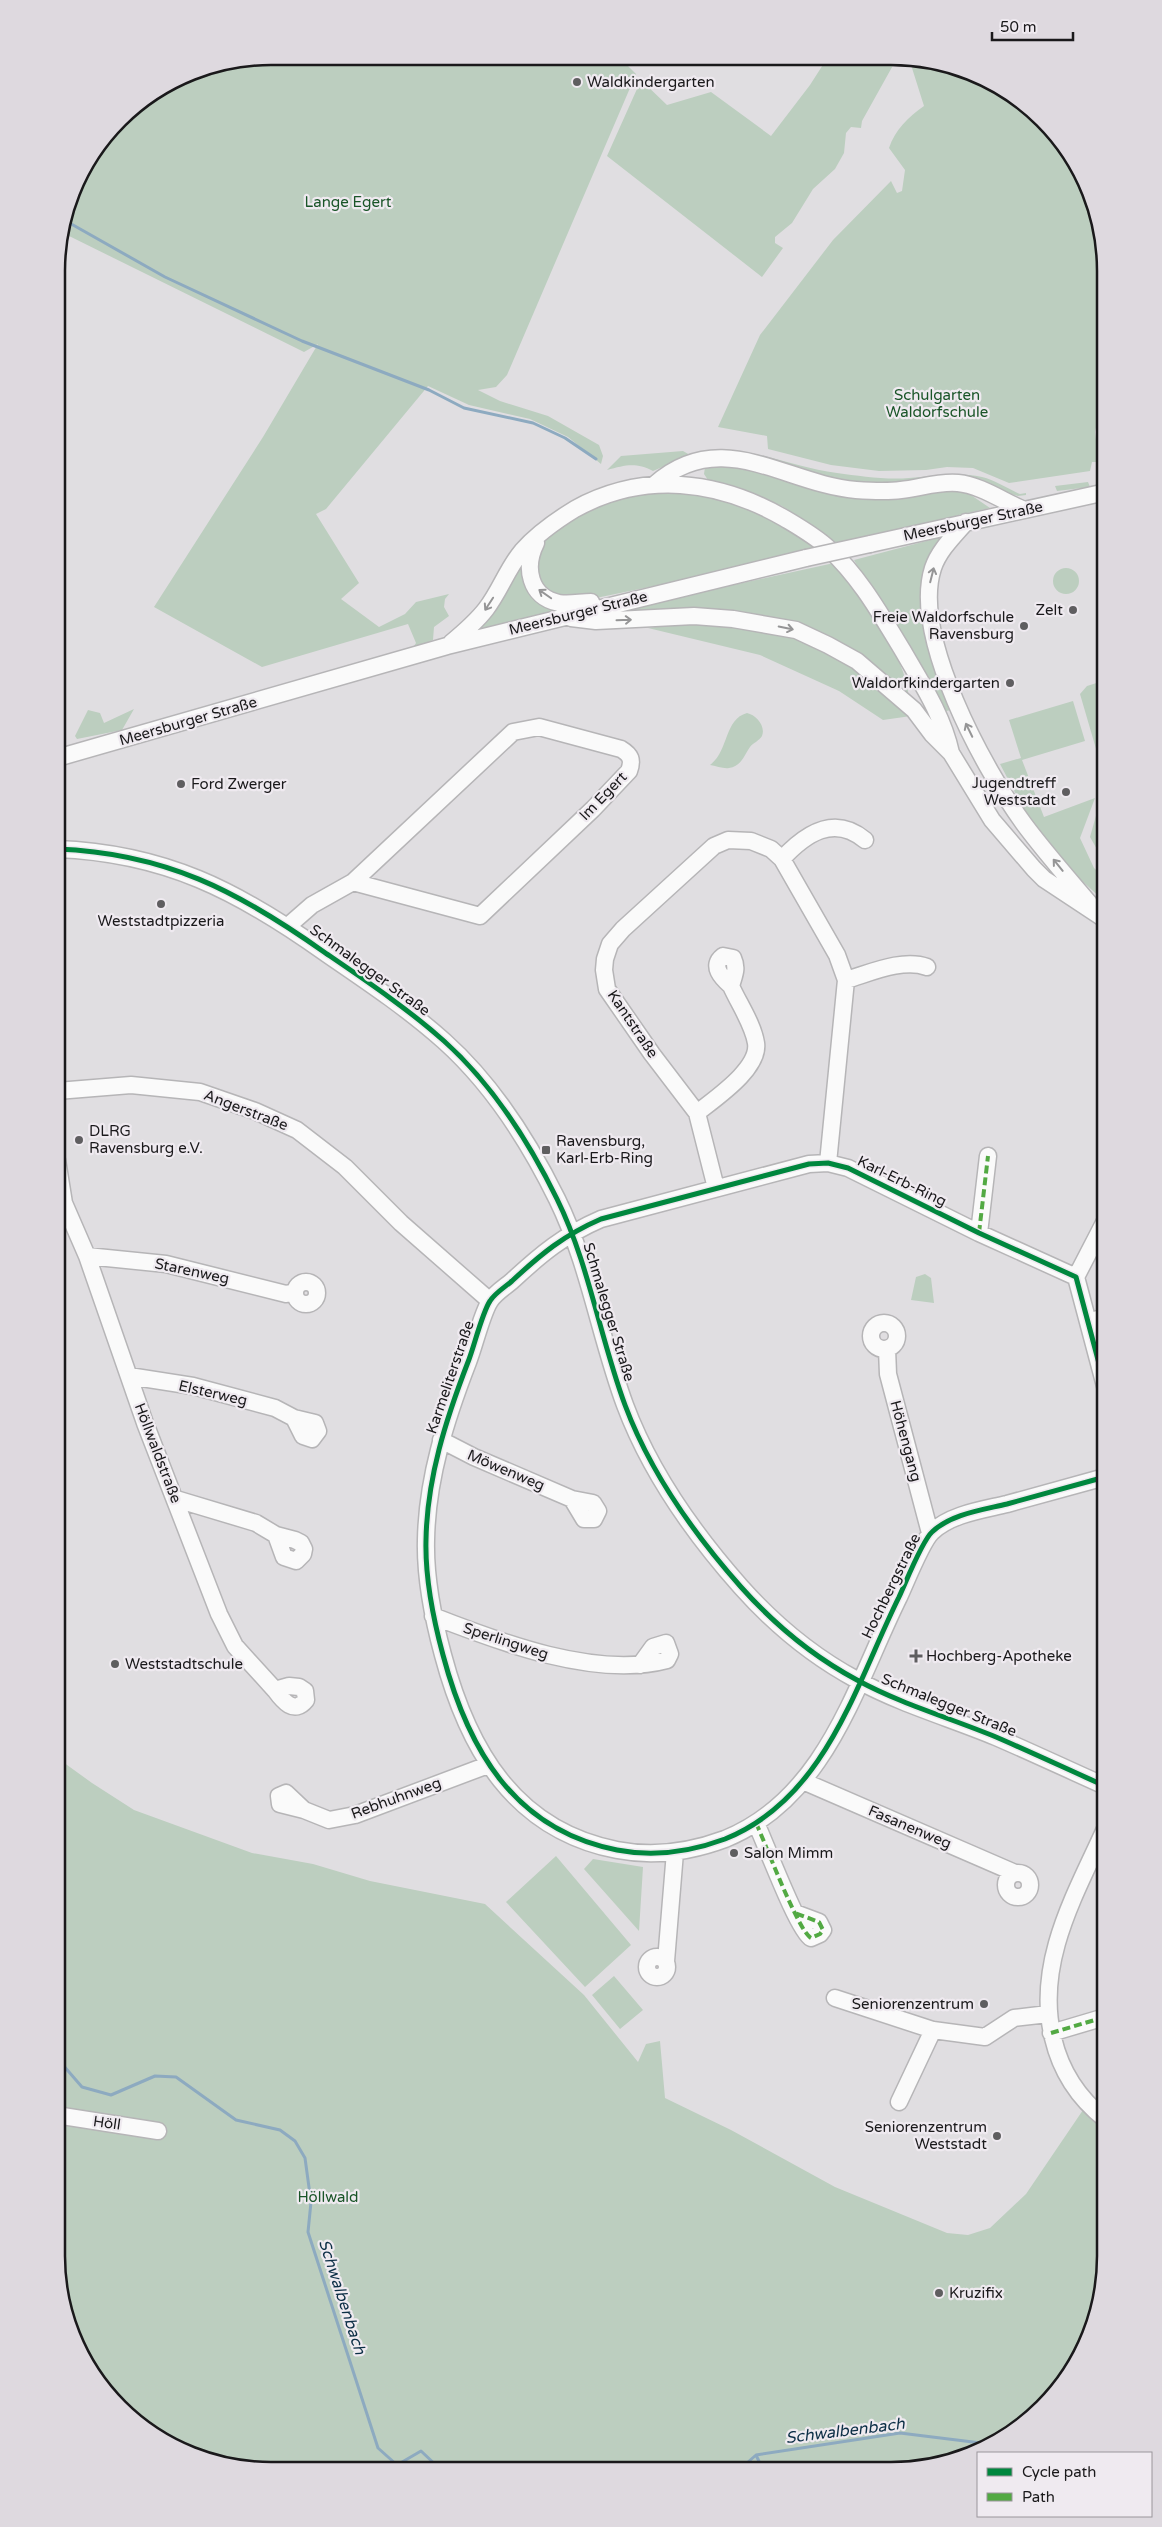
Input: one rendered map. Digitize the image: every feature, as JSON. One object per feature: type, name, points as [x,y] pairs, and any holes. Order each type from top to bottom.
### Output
[{"type":"street","points":[[654,484],[669,472],[686,465],[715,459],[728,459],[758,462],[829,486],[855,490],[900,490],[945,482],[958,482],[981,489],[1024,510]]},
{"type":"street","points":[[447,646],[469,628],[487,608],[523,550],[567,514],[599,498],[625,490],[654,484],[697,485],[734,494],[769,509],[828,548],[879,609],[925,688],[948,738],[951,754]]},
{"type":"street","name":"Meersburger Straße","points":[[65,756],[447,646],[558,617],[806,558],[1097,494]]},
{"type":"street","points":[[966,522],[942,551],[934,567],[930,585],[931,622],[949,684],[968,729],[1024,824],[1097,911]]},
{"type":"street","points":[[538,537],[530,554],[529,571],[539,591],[548,598],[559,603],[626,601]]},
{"type":"street","points":[[558,617],[596,621],[694,616],[733,619],[796,630],[857,661],[914,710],[951,754],[987,812],[1024,858],[1044,879],[1097,914]]},
{"type":"street","points":[[904,653],[913,685],[914,710]]},
{"type":"street","name":"Im Egert","points":[[288,926],[312,905],[353,882],[513,732],[539,727],[621,749],[630,758],[628,771],[593,809],[480,916],[353,882]]},
{"type":"street","points":[[782,859],[801,840],[814,832],[828,829],[850,831],[865,840]]},
{"type":"street","name":"Kantstraße","points":[[716,1188],[697,1113],[607,989],[604,970],[610,944],[623,929],[714,846],[728,840],[750,841],[771,849],[782,859],[833,948],[846,980]]},
{"type":"street","name":"Schmalegger Straße","points":[[65,850],[131,856],[165,866],[223,888],[288,926],[414,1016],[462,1059],[488,1088],[526,1144],[558,1202],[570,1232],[626,1407],[647,1455],[665,1485],[712,1552],[763,1611],[830,1664],[859,1682],[995,1737],[1097,1782]]},
{"type":"street","points":[[828,1163],[846,980],[903,965],[917,963],[928,967]]},
{"type":"street","points":[[697,1113],[739,1078],[752,1060],[756,1045],[751,1028],[730,986]]},
{"type":"street","name":"Angerstraße","points":[[65,1089],[131,1085],[200,1092],[256,1111],[297,1130],[345,1167],[401,1223],[490,1301]]},
{"type":"street","points":[[979,1233],[988,1156]]},
{"type":"street","name":"Karl-Erb-Ring","points":[[570,1232],[601,1219],[716,1188],[809,1164],[828,1163],[848,1168],[979,1233],[1076,1277]]},
{"type":"street","name":"Höllwaldstraße","points":[[65,1214],[87,1256],[145,1423],[219,1614],[236,1646],[255,1670],[275,1690]]},
{"type":"street","name":"Karmeliterstraße","points":[[570,1232],[543,1252],[490,1301],[447,1417],[433,1480],[426,1540],[433,1616],[458,1705],[472,1738],[488,1765],[509,1791],[531,1812],[564,1833],[616,1850],[675,1852],[715,1842],[756,1822],[788,1799],[805,1782],[822,1756],[859,1682]]},
{"type":"street","points":[[1097,1236],[1076,1277],[1097,1354]]},
{"type":"street","name":"Starenweg","points":[[87,1256],[166,1264],[286,1294],[295,1292]]},
{"type":"street","points":[[1088,1322],[1097,1320]]},
{"type":"street","name":"Höhengang","points":[[887,1349],[888,1374],[930,1533]]},
{"type":"street","name":"Elsterweg","points":[[129,1376],[209,1390],[275,1408],[294,1418]]},
{"type":"street","name":"Möwenweg","points":[[441,1440],[572,1499]]},
{"type":"street","name":"Hochbergstraße","points":[[859,1682],[930,1533],[957,1517],[1097,1479]]},
{"type":"street","points":[[176,1499],[256,1523],[276,1536]]},
{"type":"street","name":"Sperlingweg","points":[[433,1616],[489,1638],[540,1653],[604,1663],[640,1665]]},
{"type":"street","name":"Rebhuhnweg","points":[[304,1810],[329,1820],[349,1816],[488,1765]]},
{"type":"street","name":"Fasanenweg","points":[[805,1782],[1015,1873]]},
{"type":"street","points":[[756,1822],[795,1913]]},
{"type":"street","points":[[1097,1847],[1060,1930],[1048,1983],[1048,2014],[1058,2059],[1071,2084],[1088,2105],[1097,2112]]},
{"type":"street","points":[[666,1961],[675,1852]]},
{"type":"street","points":[[835,1998],[933,2030],[985,2037],[1014,2018],[1048,2014]]},
{"type":"street","points":[[1051,2033],[1097,2019]]},
{"type":"street","points":[[899,2102],[933,2030]]},
{"type":"street","name":"Höll","points":[[65,2116],[158,2131]]},
{"type":"green space","name":"Lange Egert","points":[[258,65],[627,65],[636,74],[507,375],[496,387],[478,390],[500,401],[548,416],[599,445],[603,456],[601,464],[568,437],[530,419],[469,405],[428,386],[326,509],[316,514],[359,583],[341,599],[379,627],[405,614],[416,602],[449,594],[445,599],[444,607],[449,616],[434,627],[433,640],[412,649],[416,643],[408,624],[262,667],[154,607],[263,437],[318,344],[304,352],[68,236],[76,205],[86,180],[116,135],[135,116],[168,93],[192,81],[218,72]]},
{"type":"green space","points":[[823,65],[893,65],[862,121],[861,128],[851,127],[846,133],[844,153],[835,169],[813,189],[792,223],[775,237],[775,243],[783,248],[762,277],[607,156],[641,80],[667,105],[711,92],[771,136]]},
{"type":"green space","name":"Schulgarten Waldorfschule","points":[[912,66],[931,69],[957,76],[982,86],[1005,100],[1027,116],[1046,135],[1076,180],[1090,218],[1097,258],[1097,423],[1095,432],[1097,462],[1092,462],[1090,471],[1009,483],[973,468],[947,467],[926,470],[879,471],[831,465],[768,449],[767,436],[718,427],[760,335],[833,240],[891,181],[897,193],[902,191],[905,170],[889,148],[903,124],[924,106]]},
{"type":"green space","points":[[720,449],[750,453],[822,471],[873,477],[900,478],[946,474],[973,475],[987,478],[1020,494],[1026,493],[1026,495],[1018,496],[1005,492],[981,479],[959,476],[914,482],[858,485],[703,454],[706,451]]},
{"type":"green space","points":[[683,451],[690,455],[653,471],[636,465],[607,470],[621,456]]},
{"type":"green space","points":[[727,465],[789,479],[937,491],[965,491],[990,508],[959,515],[870,544],[835,542],[782,506],[708,480],[704,474],[705,467]]},
{"type":"green space","points":[[1088,482],[1090,487],[1057,491],[1055,486]]},
{"type":"green space","points":[[632,492],[703,493],[749,508],[790,530],[819,552],[596,598],[578,599],[552,595],[536,577],[539,543],[566,518]]},
{"type":"green space","points":[[953,534],[929,570],[952,710],[940,712],[854,560]]},
{"type":"green space","points":[[522,559],[525,580],[532,592],[564,609],[471,633]]},
{"type":"green space","points":[[834,563],[869,610],[891,645],[906,681],[909,699],[812,632],[595,615]]},
{"type":"green space","points":[[1066,568],[1075,572],[1079,581],[1075,590],[1066,594],[1057,590],[1053,581],[1057,572]]},
{"type":"green space","points":[[685,623],[769,630],[811,642],[830,650],[847,661],[911,716],[883,720],[839,691],[760,655],[648,628]]},
{"type":"green space","points":[[1097,683],[1097,752],[1080,694],[1087,686]]},
{"type":"green space","points":[[1073,701],[1085,741],[1022,760],[1044,817],[1095,798],[1080,838],[1097,871],[1097,895],[1079,878],[1031,823],[1000,764],[1021,758],[1009,720]]},
{"type":"green space","points":[[134,709],[122,730],[77,739],[75,736],[88,710],[100,713],[104,723]]},
{"type":"green space","points":[[747,713],[754,716],[763,728],[762,736],[750,747],[737,765],[722,768],[710,765],[721,752],[734,722],[740,716]]},
{"type":"green space","points":[[1097,812],[1097,849],[1090,837]]},
{"type":"green space","points":[[925,1274],[931,1278],[934,1303],[911,1300],[916,1277]]},
{"type":"green space","name":"Höllwald","points":[[65,1764],[134,1810],[252,1853],[313,1864],[370,1881],[485,1904],[584,1995],[638,2062],[646,2044],[660,2041],[665,2098],[731,2130],[835,2187],[947,2233],[968,2235],[990,2228],[1026,2194],[1083,2110],[1097,2121],[1097,2269],[1093,2296],[1086,2322],[1069,2359],[1037,2402],[1005,2427],[970,2446],[944,2455],[904,2462],[258,2462],[231,2458],[205,2451],[180,2441],[157,2427],[135,2411],[116,2392],[86,2347],[76,2322],[69,2296],[65,2269]]},
{"type":"green space","points":[[556,1856],[631,1945],[585,1987],[506,1902]]},
{"type":"green space","points":[[593,1859],[643,1867],[639,1931],[584,1869]]},
{"type":"green space","points":[[614,1976],[643,2010],[620,2029],[592,1995]]},
{"type":"waterway","points":[[71,224],[165,277],[302,341],[429,390],[464,408],[533,423],[565,438],[596,459]]},
{"type":"waterway","name":"Schwalbenbach","points":[[65,2067],[82,2087],[111,2095],[155,2076],[176,2077],[236,2120],[280,2130],[295,2141],[305,2158],[311,2202],[308,2232],[378,2448],[394,2462]]},
{"type":"waterway","name":"Schwalbenbach","points":[[748,2462],[756,2455],[900,2433],[978,2443]]},
{"type":"waterway","name":"Schwalbenbach","points":[[402,2462],[421,2451],[433,2462]]},
{"type":"waterway","points":[[756,2455],[759,2462]]},
{"type":"marked path","points":[[979,1233],[988,1156]]},
{"type":"marked path","points":[[756,1823],[790,1904],[805,1932],[811,1938],[820,1934],[823,1930],[819,1922],[795,1913]]},
{"type":"marked path","points":[[1051,2033],[1097,2019]]},
{"type":"cycle path","points":[[65,850],[132,858],[166,867],[199,879],[230,894],[292,930],[355,973],[401,1006],[444,1041],[478,1076],[508,1115],[522,1135],[546,1178],[578,1249],[616,1380],[635,1430],[660,1478],[690,1524],[741,1587],[795,1639],[825,1661],[857,1680],[908,1704],[996,1737],[1097,1782]]},
{"type":"cycle path","points":[[1097,1356],[1076,1277],[979,1233],[848,1168],[828,1163],[809,1164],[601,1219],[588,1225],[543,1254],[490,1301],[484,1313],[445,1427],[430,1494],[426,1554],[430,1598],[453,1690],[466,1722],[482,1753],[501,1780],[523,1804],[550,1824],[581,1840],[631,1852],[671,1852],[725,1839],[760,1820],[789,1796],[813,1768],[851,1702],[914,1562],[932,1532],[957,1517],[1097,1479]]},
{"type":"place","name":"Waldkindergarten","points":[[577,82]]},
{"type":"place","name":"Zelt","points":[[1073,610]]},
{"type":"place","name":"Freie Waldorfschule Ravensburg","points":[[1024,626]]},
{"type":"place","name":"Waldorfkindergarten","points":[[1010,683]]},
{"type":"place","name":"Ford Zwerger","points":[[181,784]]},
{"type":"place","name":"Jugendtreff Weststadt","points":[[1066,792]]},
{"type":"place","name":"Weststadtpizzeria","points":[[161,904]]},
{"type":"place","name":"DLRG Ravensburg e.V.","points":[[79,1140]]},
{"type":"place","name":"Ravensburg, Karl-Erb-Ring","points":[[546,1150]]},
{"type":"place","name":"Hochberg-Apotheke","points":[[916,1656]]},
{"type":"place","name":"Weststadtschule","points":[[115,1664]]},
{"type":"place","name":"Salon Mimm","points":[[734,1853]]},
{"type":"place","name":"Seniorenzentrum","points":[[984,2004]]},
{"type":"place","name":"Seniorenzentrum Weststadt","points":[[997,2136]]},
{"type":"place","name":"Kruzifix","points":[[939,2293]]}]
